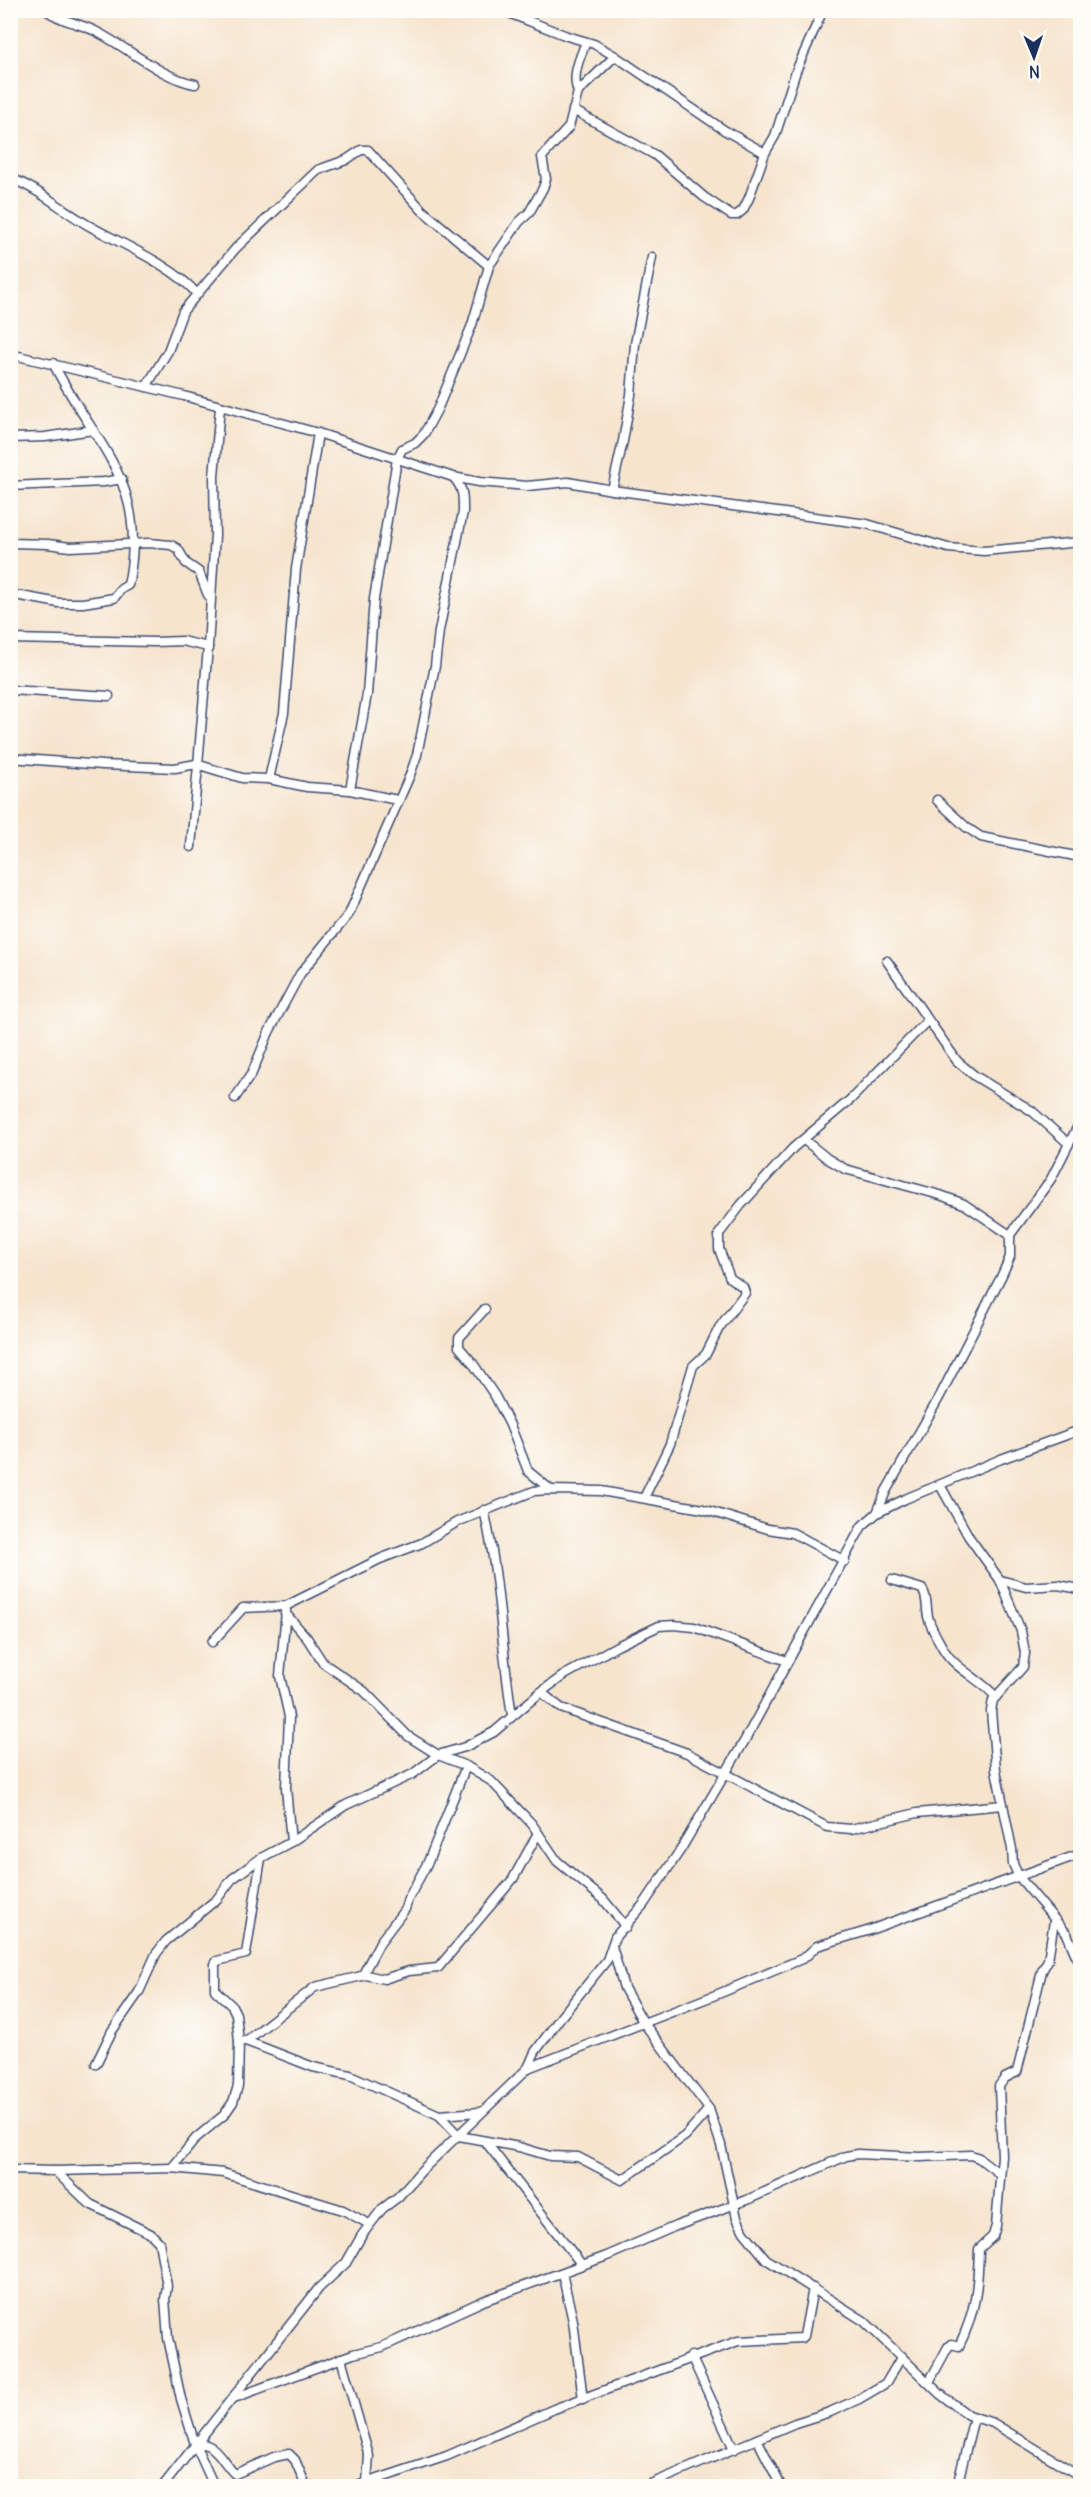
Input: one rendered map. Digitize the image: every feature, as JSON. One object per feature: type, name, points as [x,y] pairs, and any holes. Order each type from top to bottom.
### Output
[{"type":"street","points":[[46,10],[59,19],[96,31],[179,81],[195,84]]},
{"type":"street","points":[[501,10],[586,42],[615,56],[724,130],[765,153]]},
{"type":"street","points":[[573,110],[655,155],[704,197],[731,215],[737,215],[743,210],[765,153],[776,136],[796,71],[823,10]]},
{"type":"street","points":[[578,92],[575,82],[576,71],[586,42]]},
{"type":"street","points":[[350,790],[367,694],[374,599],[397,459],[402,449],[424,434],[438,408],[472,326],[489,266],[519,222],[529,213],[543,188],[546,179],[542,157],[569,126],[578,92],[615,56]]},
{"type":"street","points":[[146,387],[168,351],[183,311],[236,248],[318,170],[346,160],[361,150],[368,150],[422,210],[489,266]]},
{"type":"street","points":[[10,178],[37,190],[86,223],[185,282],[197,294]]},
{"type":"street","points":[[612,490],[623,441],[631,394],[635,344],[652,257]]},
{"type":"street","points":[[10,354],[53,363],[318,433],[453,477],[479,482],[527,486],[568,482],[612,490],[867,524],[948,548],[984,551],[1080,542]]},
{"type":"street","points":[[10,594],[59,603],[83,603],[114,598],[121,589],[128,585],[135,545],[131,510],[122,479],[66,389],[53,363]]},
{"type":"street","points":[[191,847],[196,765],[208,646],[215,535],[214,476],[220,407]]},
{"type":"street","points":[[10,438],[45,437],[93,430]]},
{"type":"street","points":[[269,779],[284,713],[296,569],[318,433]]},
{"type":"street","points":[[235,1098],[252,1073],[269,1032],[300,974],[349,914],[417,755],[461,521],[464,494],[462,487],[453,477]]},
{"type":"street","points":[[10,486],[104,482],[122,479]]},
{"type":"street","points":[[10,543],[48,544],[70,548],[149,543],[171,545],[178,549],[186,563],[198,572],[210,601]]},
{"type":"street","points":[[10,639],[182,641],[208,646]]},
{"type":"street","points":[[10,690],[110,696]]},
{"type":"street","points":[[10,758],[176,768],[196,765],[242,778],[269,779],[307,787],[350,790],[397,800]]},
{"type":"street","points":[[937,800],[966,827],[981,837],[1080,857]]},
{"type":"street","points":[[887,961],[957,1061],[975,1076],[1032,1111],[1068,1143]]},
{"type":"street","points":[[644,1498],[670,1444],[693,1366],[706,1354],[719,1328],[745,1293],[743,1287],[730,1278],[719,1249],[719,1234],[741,1205],[793,1148],[851,1099],[928,1020]]},
{"type":"street","points":[[877,1513],[886,1491],[940,1396],[1002,1275],[1010,1257],[1010,1235],[1051,1179],[1080,1122]]},
{"type":"street","points":[[804,1140],[845,1169],[940,1195],[964,1204],[1010,1235]]},
{"type":"street","points":[[485,1309],[459,1338],[459,1347],[495,1396],[510,1425],[528,1471],[551,1490]]},
{"type":"street","points":[[528,2068],[536,2052],[560,2018],[607,1960],[615,1937],[626,1927],[664,1876],[725,1773],[862,1527],[877,1513],[905,1499],[1001,1459],[1080,1430]]},
{"type":"street","points":[[940,1485],[969,1538],[1000,1580],[1021,1631],[1024,1661],[1018,1675],[996,1697],[991,1711],[996,1770],[1013,1864],[1019,1877],[1069,1938],[1080,1965]]},
{"type":"street","points":[[212,1642],[243,1608],[286,1610],[484,1510],[534,1491],[600,1491],[702,1509],[768,1529],[793,1533],[845,1561]]},
{"type":"street","points":[[484,1510],[497,1575],[512,1715]]},
{"type":"street","points":[[892,1580],[922,1588],[927,1597],[928,1619],[944,1650],[951,1659],[982,1682],[996,1697]]},
{"type":"street","points":[[1000,1580],[1026,1587],[1058,1585],[1080,1589]]},
{"type":"street","points":[[286,1610],[327,1667],[364,1691],[408,1736],[438,1755],[466,1766],[491,1781],[532,1824],[557,1861],[603,1899],[626,1927]]},
{"type":"street","points":[[286,1610],[280,1676],[289,1717],[286,1788],[291,1842]]},
{"type":"street","points":[[96,2064],[112,2031],[139,1992],[156,1954],[166,1941],[205,1910],[232,1879],[261,1858],[291,1842],[346,1805],[413,1774],[438,1755],[465,1747],[494,1732],[541,1692],[608,1651],[659,1626],[674,1624],[694,1627],[787,1661]]},
{"type":"street","points":[[541,1692],[561,1708],[687,1753],[815,1821],[836,1829],[866,1827],[892,1817],[917,1813],[1004,1805]]},
{"type":"street","points":[[362,1976],[380,1942],[405,1909],[428,1862],[466,1766]]},
{"type":"street","points":[[243,2041],[288,2010],[311,1989],[328,1982],[370,1975],[384,1979],[410,1971],[438,1968],[513,1879],[538,1833]]},
{"type":"street","points":[[163,2487],[319,2288],[346,2263],[369,2224],[382,2209],[398,2197],[480,2112],[528,2068],[804,1958],[817,1946],[867,1931],[1080,1854]]},
{"type":"street","points":[[172,2168],[196,2138],[224,2115],[233,2102],[238,2086],[243,2041],[236,2014],[216,1990],[215,1964],[218,1961],[246,1954],[261,1858]]},
{"type":"street","points":[[929,2382],[948,2347],[951,2344],[959,2346],[965,2334],[978,2294],[979,2249],[995,2232],[1000,2174],[999,2086],[1005,2078],[1017,2072],[1042,1971],[1048,1960],[1054,1921]]},
{"type":"street","points":[[612,1946],[624,1988],[643,2022],[709,2109],[721,2145],[733,2205],[744,2232],[766,2259],[864,2321],[947,2399],[974,2417],[993,2423],[1080,2476]]},
{"type":"street","points":[[243,2041],[313,2067],[350,2075],[440,2115],[459,2136],[550,2156],[578,2157],[622,2180],[684,2136],[709,2109]]},
{"type":"street","points":[[440,2115],[480,2112]]},
{"type":"street","points":[[485,2141],[582,2265]]},
{"type":"street","points":[[229,2402],[243,2393],[341,2358],[382,2347],[483,2301],[562,2273],[733,2205],[846,2156],[858,2154],[920,2157],[970,2155],[979,2158],[1000,2174]]},
{"type":"street","points":[[10,2170],[172,2168],[223,2173],[343,2210],[369,2224]]},
{"type":"street","points":[[55,2171],[90,2204],[151,2234],[159,2242],[168,2286],[165,2299],[168,2338],[181,2398],[195,2444],[214,2487]]},
{"type":"street","points":[[562,2273],[573,2321],[582,2399]]},
{"type":"street","points":[[357,2487],[447,2456],[554,2409],[691,2356],[738,2341],[802,2338],[813,2288]]},
{"type":"street","points":[[691,2356],[734,2449]]},
{"type":"street","points":[[646,2487],[795,2423],[830,2412],[876,2390],[886,2383],[902,2356]]},
{"type":"street","points":[[341,2358],[369,2456],[367,2482]]},
{"type":"street","points":[[957,2487],[969,2446],[974,2417]]},
{"type":"street","points":[[757,2439],[781,2487]]},
{"type":"street","points":[[195,2444],[203,2443],[215,2450],[225,2458],[235,2474],[274,2457],[289,2454],[295,2460],[306,2487]]}]
